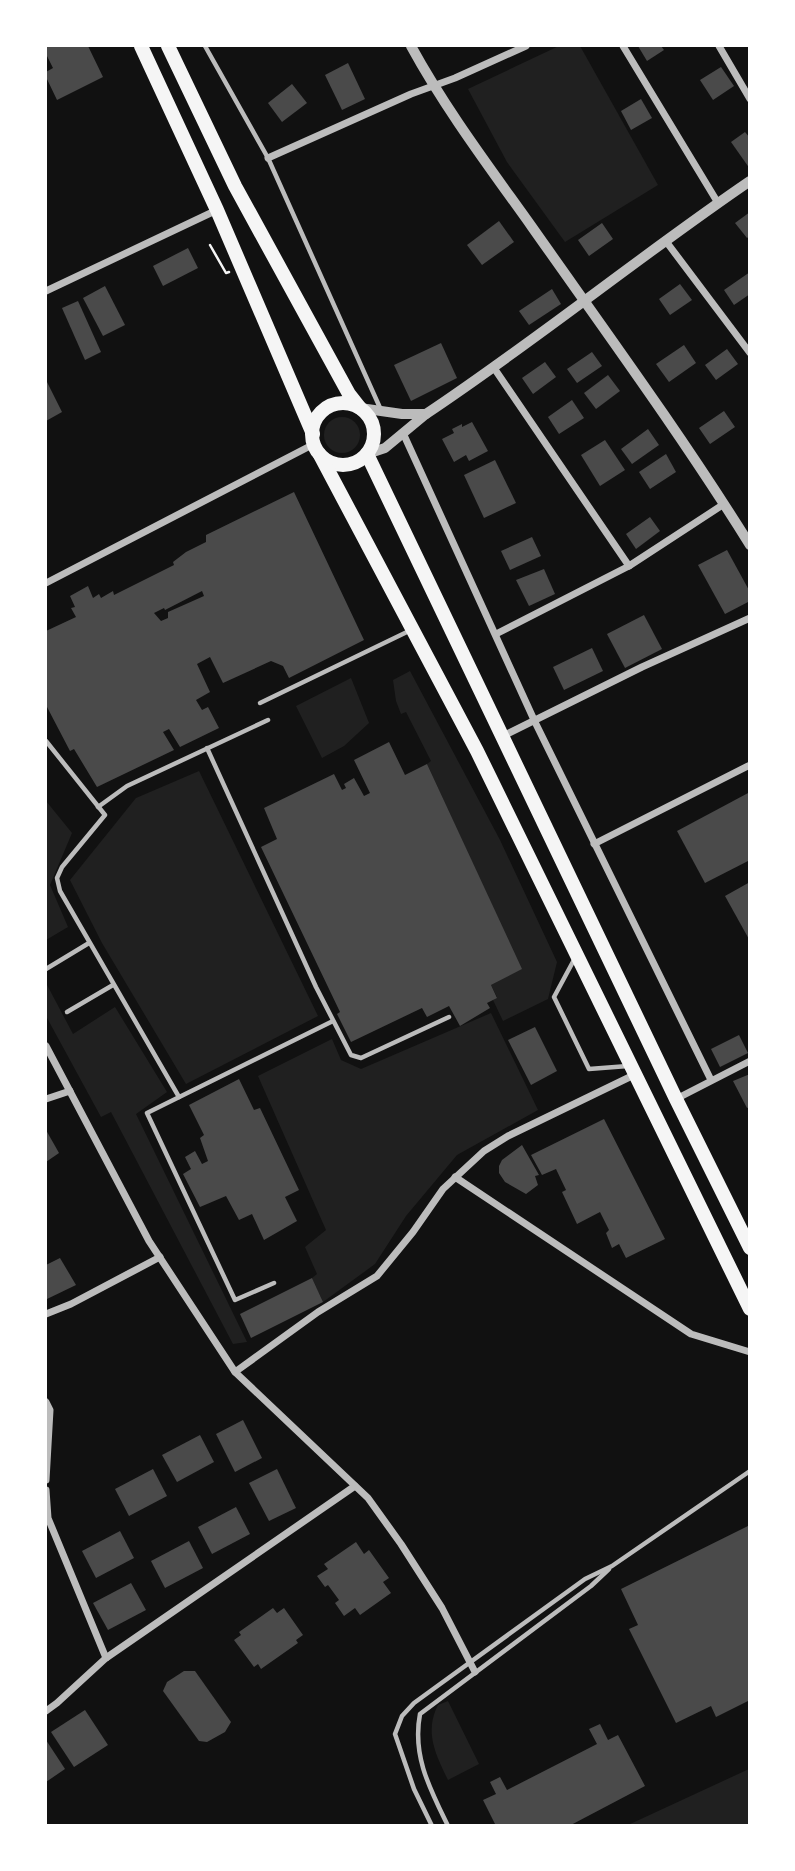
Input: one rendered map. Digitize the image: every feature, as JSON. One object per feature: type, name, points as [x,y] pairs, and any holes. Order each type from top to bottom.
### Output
[{"type":"highway","points":[[141,46],[217,210],[316,444],[477,751],[750,1309]]},
{"type":"highway","points":[[168,46],[235,186],[344,385],[367,415],[373,427],[374,441],[367,454],[358,462],[345,465],[331,463],[316,444],[318,416],[325,410],[342,404],[360,408]]},
{"type":"highway","points":[[367,454],[750,1248]]},
{"type":"street","points":[[411,46],[433,87],[585,302],[750,545]]},
{"type":"street","points":[[268,158],[526,46]]},
{"type":"street","points":[[623,46],[718,203]]},
{"type":"street","points":[[719,46],[750,99]]},
{"type":"street","points":[[367,454],[385,448],[426,414],[494,368],[665,240],[750,181]]},
{"type":"street","points":[[46,291],[217,210]]},
{"type":"street","points":[[665,240],[750,353]]},
{"type":"street","points":[[494,368],[629,566]]},
{"type":"street","points":[[360,408],[426,414]]},
{"type":"street","points":[[403,433],[535,722],[711,1080]]},
{"type":"street","points":[[46,583],[316,444]]},
{"type":"street","points":[[496,634],[629,566],[724,504]]},
{"type":"street","points":[[503,736],[642,667],[750,618]]},
{"type":"street","points":[[594,844],[750,765]]},
{"type":"street","points":[[46,1046],[160,1257],[235,1371],[368,1498],[442,1608],[475,1672]]},
{"type":"street","points":[[676,1099],[750,1061]]},
{"type":"street","points":[[235,1371],[318,1312],[377,1276],[443,1189],[484,1151],[634,1070]]},
{"type":"street","points":[[46,1099],[70,1091]]},
{"type":"street","points":[[455,1177],[691,1334],[750,1352]]},
{"type":"street","points":[[46,1314],[71,1304],[160,1257]]},
{"type":"street","points":[[46,1402],[50,1410],[46,1480]]},
{"type":"street","points":[[46,1711],[106,1658],[355,1486]]},
{"type":"street","points":[[46,1490],[48,1518],[106,1658]]},
{"type":"lane","points":[[205,46],[268,158],[381,411]]},
{"type":"lane","points":[[260,702],[413,629]]},
{"type":"lane","points":[[98,807],[127,786],[268,720]]},
{"type":"lane","points":[[46,741],[105,815],[68,858],[57,878],[61,891],[179,1097]]},
{"type":"lane","points":[[207,748],[349,1052],[355,1058],[361,1058],[449,1017]]},
{"type":"lane","points":[[46,969],[89,943]]},
{"type":"lane","points":[[577,954],[554,997],[589,1069],[634,1070]]},
{"type":"lane","points":[[67,1012],[114,985]]},
{"type":"lane","points":[[274,1283],[235,1300],[147,1114],[333,1021]]},
{"type":"lane","points":[[448,1825],[426,1781],[416,1734],[420,1714],[591,1586],[612,1566],[750,1471]]},
{"type":"lane","points":[[432,1825],[414,1788],[395,1734],[402,1716],[414,1703],[584,1579],[612,1566]]},
{"type":"path","points":[[210,245],[226,273]]},
{"type":"shaded area","points":[[559,46],[580,46],[658,185],[565,242],[507,162],[468,89]]},
{"type":"shaded area","points":[[342,417],[355,422],[360,435],[355,448],[342,453],[329,448],[324,435],[329,422]]},
{"type":"shaded area","points":[[410,671],[500,840],[557,962],[548,999],[503,1021],[493,1000],[497,997],[491,985],[521,969],[427,764],[431,761],[406,712],[401,714],[396,701],[393,680]]},
{"type":"shaded area","points":[[351,678],[369,723],[344,746],[322,758],[296,706]]},
{"type":"shaded area","points":[[199,771],[318,1016],[186,1084],[102,943],[70,880],[136,798]]},
{"type":"shaded area","points":[[46,801],[72,833],[50,885],[68,927],[46,940]]},
{"type":"shaded area","points":[[46,983],[73,1034],[115,1007],[167,1092],[136,1114],[247,1342],[233,1344],[111,1112],[101,1117],[46,1016]]},
{"type":"shaded area","points":[[491,1013],[538,1110],[457,1155],[406,1216],[375,1264],[323,1302],[312,1278],[317,1274],[305,1247],[326,1230],[258,1076],[332,1039],[341,1060],[361,1069]]},
{"type":"shaded area","points":[[448,1701],[479,1764],[448,1780],[433,1743],[432,1725],[438,1705]]},
{"type":"shaded area","points":[[749,1769],[749,1825],[628,1825]]},
{"type":"building","points":[[46,46],[88,46],[103,77],[57,100],[46,77],[46,72],[53,68],[46,54]]},
{"type":"building","points":[[638,46],[661,46],[664,50],[647,61]]},
{"type":"building","points":[[348,63],[365,99],[342,110],[325,75]]},
{"type":"building","points":[[721,67],[734,86],[713,100],[700,80]]},
{"type":"building","points":[[292,84],[307,103],[282,122],[268,103]]},
{"type":"building","points":[[641,99],[652,118],[631,130],[621,111]]},
{"type":"building","points":[[745,132],[750,138],[750,169],[731,142]]},
{"type":"building","points":[[750,212],[750,236],[747,238],[735,223]]},
{"type":"building","points":[[499,221],[514,242],[482,265],[467,245]]},
{"type":"building","points":[[602,223],[613,239],[589,256],[578,240]]},
{"type":"building","points":[[188,248],[198,268],[163,286],[153,266]]},
{"type":"building","points":[[750,272],[750,294],[734,305],[724,290]]},
{"type":"building","points":[[680,284],[692,300],[670,315],[659,299]]},
{"type":"building","points":[[105,286],[125,325],[103,336],[83,298]]},
{"type":"building","points":[[552,289],[561,304],[529,325],[519,311]]},
{"type":"building","points":[[78,301],[101,352],[85,360],[62,308]]},
{"type":"building","points":[[441,343],[457,378],[411,401],[394,365]]},
{"type":"building","points":[[684,345],[696,363],[669,382],[656,364]]},
{"type":"building","points":[[727,349],[738,364],[716,380],[705,365]]},
{"type":"building","points":[[592,352],[602,366],[577,383],[567,369]]},
{"type":"building","points":[[545,362],[556,377],[533,394],[522,378]]},
{"type":"building","points":[[608,375],[620,391],[596,409],[584,393]]},
{"type":"building","points":[[46,380],[62,412],[46,421]]},
{"type":"building","points":[[572,400],[584,418],[559,434],[548,417]]},
{"type":"building","points":[[724,411],[735,427],[710,444],[699,428]]},
{"type":"building","points":[[472,422],[488,451],[469,461],[466,455],[454,462],[442,439],[454,433],[452,429]]},
{"type":"building","points":[[648,429],[659,445],[632,464],[621,449]]},
{"type":"building","points":[[605,440],[625,470],[600,486],[581,455]]},
{"type":"building","points":[[666,454],[676,472],[650,489],[639,472]]},
{"type":"building","points":[[495,460],[516,503],[484,518],[464,475]]},
{"type":"building","points":[[294,492],[364,640],[289,678],[283,666],[271,661],[223,683],[210,657],[197,664],[210,692],[196,700],[202,710],[208,707],[219,728],[180,747],[169,729],[163,732],[174,750],[97,787],[74,749],[70,751],[46,708],[46,631],[76,617],[71,608],[75,607],[70,596],[88,586],[93,598],[99,594],[101,598],[113,591],[114,595],[174,565],[173,562],[186,552],[206,542],[206,535]],"holes":[[[202,591],[204,596],[168,612],[168,618],[161,621],[154,613]]]},
{"type":"building","points":[[650,517],[660,531],[636,549],[626,534]]},
{"type":"building","points":[[532,537],[541,556],[510,570],[501,551]]},
{"type":"building","points":[[727,550],[750,592],[750,601],[725,614],[698,565]]},
{"type":"building","points":[[544,569],[555,594],[529,606],[516,580]]},
{"type":"building","points":[[644,615],[662,649],[625,668],[607,634]]},
{"type":"building","points":[[592,648],[603,671],[564,690],[553,667]]},
{"type":"building","points":[[389,742],[405,775],[427,764],[522,969],[491,985],[497,998],[487,1003],[490,1008],[460,1026],[449,1006],[427,1017],[422,1008],[351,1042],[337,1014],[340,1012],[261,847],[277,839],[264,808],[334,774],[342,790],[346,788],[344,784],[354,778],[364,796],[370,793],[354,760]]},
{"type":"building","points":[[750,792],[750,860],[705,883],[677,831]]},
{"type":"building","points":[[750,882],[750,941],[725,896]]},
{"type":"building","points":[[535,1027],[557,1071],[531,1085],[508,1040]]},
{"type":"building","points":[[739,1035],[748,1053],[720,1067],[711,1049]]},
{"type":"building","points":[[750,1074],[750,1107],[747,1108],[733,1081]]},
{"type":"building","points":[[239,1079],[254,1110],[260,1108],[299,1190],[285,1197],[297,1221],[264,1240],[252,1214],[239,1220],[226,1196],[200,1207],[183,1174],[191,1169],[185,1157],[195,1151],[202,1164],[208,1161],[200,1138],[204,1135],[189,1105]]},
{"type":"building","points":[[604,1119],[665,1239],[626,1258],[619,1244],[612,1248],[606,1233],[609,1230],[600,1212],[577,1224],[562,1192],[566,1190],[556,1169],[542,1175],[531,1155]]},
{"type":"building","points":[[46,1130],[59,1153],[46,1162]]},
{"type":"building","points":[[522,1145],[539,1175],[535,1176],[538,1185],[526,1194],[505,1182],[499,1173],[502,1160]]},
{"type":"building","points":[[60,1258],[76,1285],[47,1299],[46,1265]]},
{"type":"building","points":[[312,1278],[323,1302],[251,1338],[240,1314]]},
{"type":"building","points":[[243,1420],[262,1458],[235,1472],[216,1434]]},
{"type":"building","points":[[200,1435],[214,1462],[177,1482],[162,1455]]},
{"type":"building","points":[[153,1469],[167,1496],[129,1516],[115,1489]]},
{"type":"building","points":[[277,1469],[296,1508],[269,1521],[249,1483]]},
{"type":"building","points":[[236,1507],[250,1534],[212,1554],[198,1527]]},
{"type":"building","points":[[750,1525],[750,1700],[716,1717],[711,1706],[676,1723],[629,1629],[638,1625],[621,1589]]},
{"type":"building","points":[[120,1531],[134,1558],[96,1578],[82,1551]]},
{"type":"building","points":[[189,1541],[203,1568],[165,1588],[151,1561]]},
{"type":"building","points":[[356,1542],[364,1554],[369,1550],[389,1578],[383,1582],[391,1593],[360,1615],[355,1608],[344,1616],[335,1603],[339,1600],[317,1576],[328,1569],[324,1564]]},
{"type":"building","points":[[131,1583],[146,1610],[108,1630],[93,1603]]},
{"type":"building","points":[[273,1608],[277,1613],[284,1608],[303,1635],[296,1640],[298,1643],[261,1669],[258,1664],[254,1667],[234,1640],[241,1635],[239,1632]]},
{"type":"building","points":[[184,1671],[195,1671],[231,1722],[225,1732],[207,1742],[199,1741],[163,1691],[167,1682]]},
{"type":"building","points":[[85,1710],[108,1745],[74,1767],[51,1732]]},
{"type":"building","points":[[600,1724],[608,1740],[618,1735],[645,1786],[569,1826],[496,1826],[483,1800],[496,1794],[490,1782],[500,1777],[507,1790],[597,1744],[589,1729]]},
{"type":"building","points":[[46,1740],[65,1769],[46,1782]]}]
